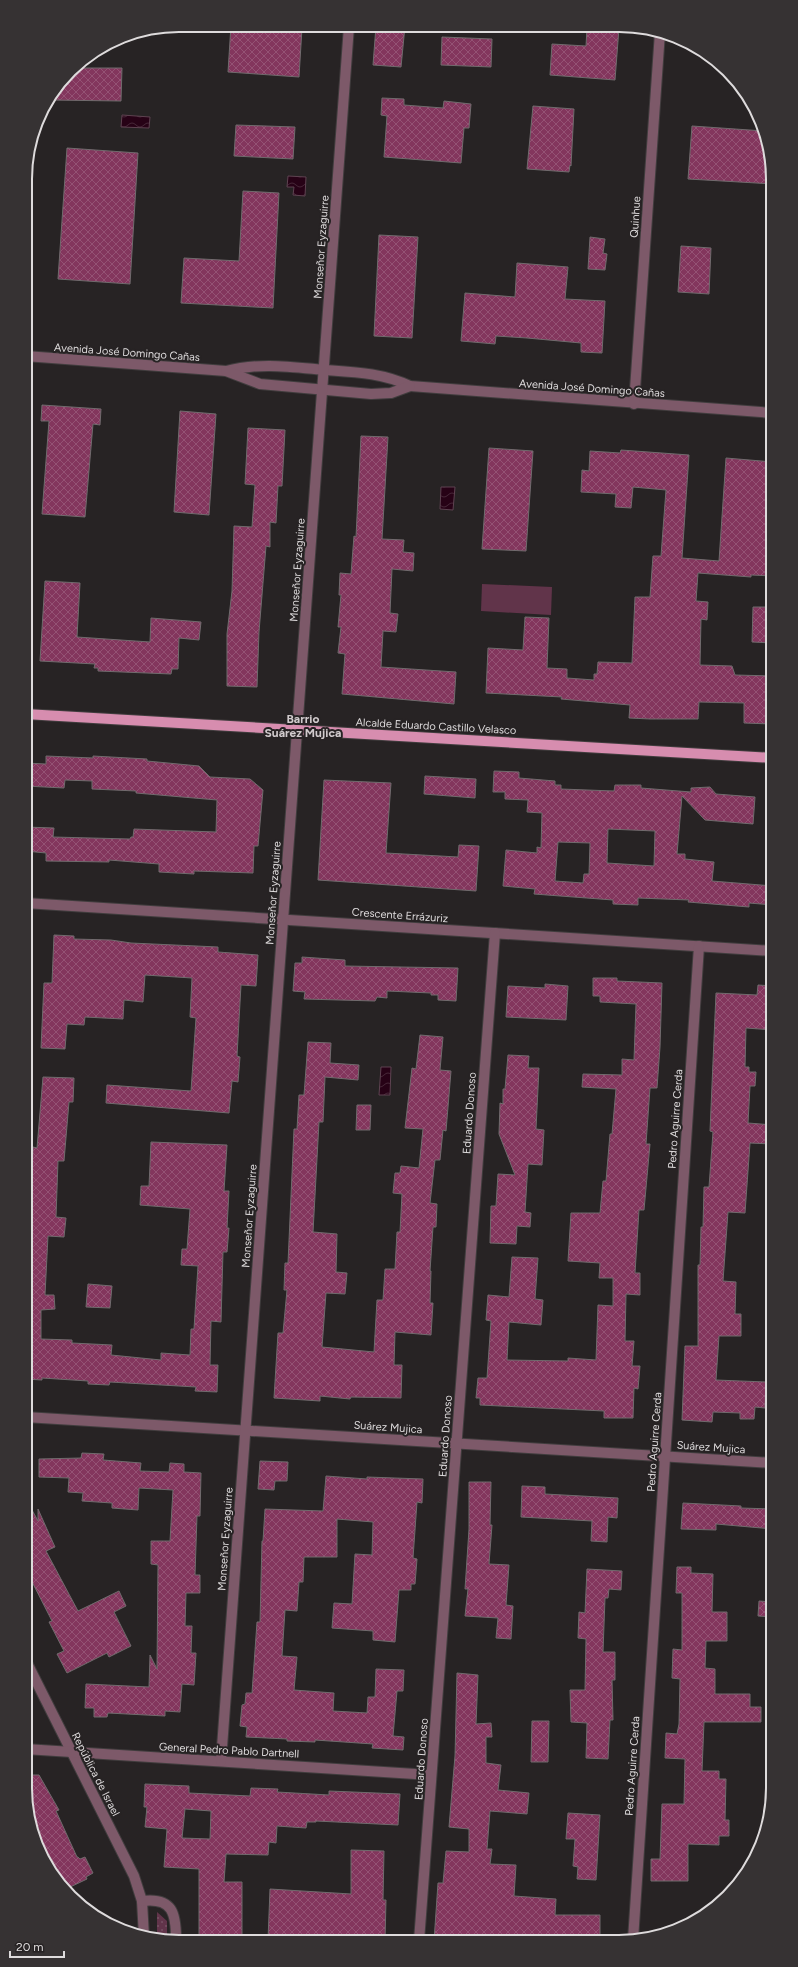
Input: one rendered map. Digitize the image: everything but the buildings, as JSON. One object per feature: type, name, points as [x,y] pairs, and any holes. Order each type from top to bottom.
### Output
[{"type":"main road","name":"Alcalde Eduardo Castillo Velasco","points":[[32,714],[766,758]]},
{"type":"street","name":"Monseñor Eyzaguirre","points":[[221,1762],[349,32]]},
{"type":"street","name":"Quinhue","points":[[634,404],[660,38]]},
{"type":"street","name":"Avenida José Domingo Cañas","points":[[32,357],[226,371],[261,365],[374,374],[392,378],[410,386],[634,404],[766,413]]},
{"type":"street","name":"Avenida José Domingo Cañas","points":[[226,371],[260,384],[382,395],[410,386]]},
{"type":"street","name":"Crescente Errázuriz","points":[[32,903],[766,951]]},
{"type":"street","name":"Eduardo Donoso","points":[[419,1935],[432,1775],[495,933]]},
{"type":"street","name":"Pedro Aguirre Cerda","points":[[633,1935],[699,946]]},
{"type":"street","name":"Suárez Mujica","points":[[32,1417],[766,1463]]},
{"type":"street","name":"República de Israel","points":[[32,1673],[134,1876],[142,1901],[144,1931]]},
{"type":"street","name":"General Pedro Pablo Dartnell","points":[[32,1750],[432,1775]]},
{"type":"street","points":[[142,1901],[153,1900],[163,1902],[169,1907],[174,1914],[176,1935]]},
{"type":"shaded area","points":[[482,584],[552,587],[551,615],[481,611]]},
{"type":"shaded area","points":[[157,1912],[167,1921],[167,1935],[157,1933]]},
{"type":"water","points":[[122,115],[150,117],[149,128],[121,127]]},
{"type":"water","points":[[288,176],[306,177],[305,196],[293,195],[294,187],[287,187]]},
{"type":"water","points":[[441,487],[455,487],[453,510],[440,509]]},
{"type":"water","points":[[381,1067],[391,1067],[390,1095],[379,1095]]},
{"type":"district","name":"Barrio Suárez Mujica","points":[[303,726]]}]
